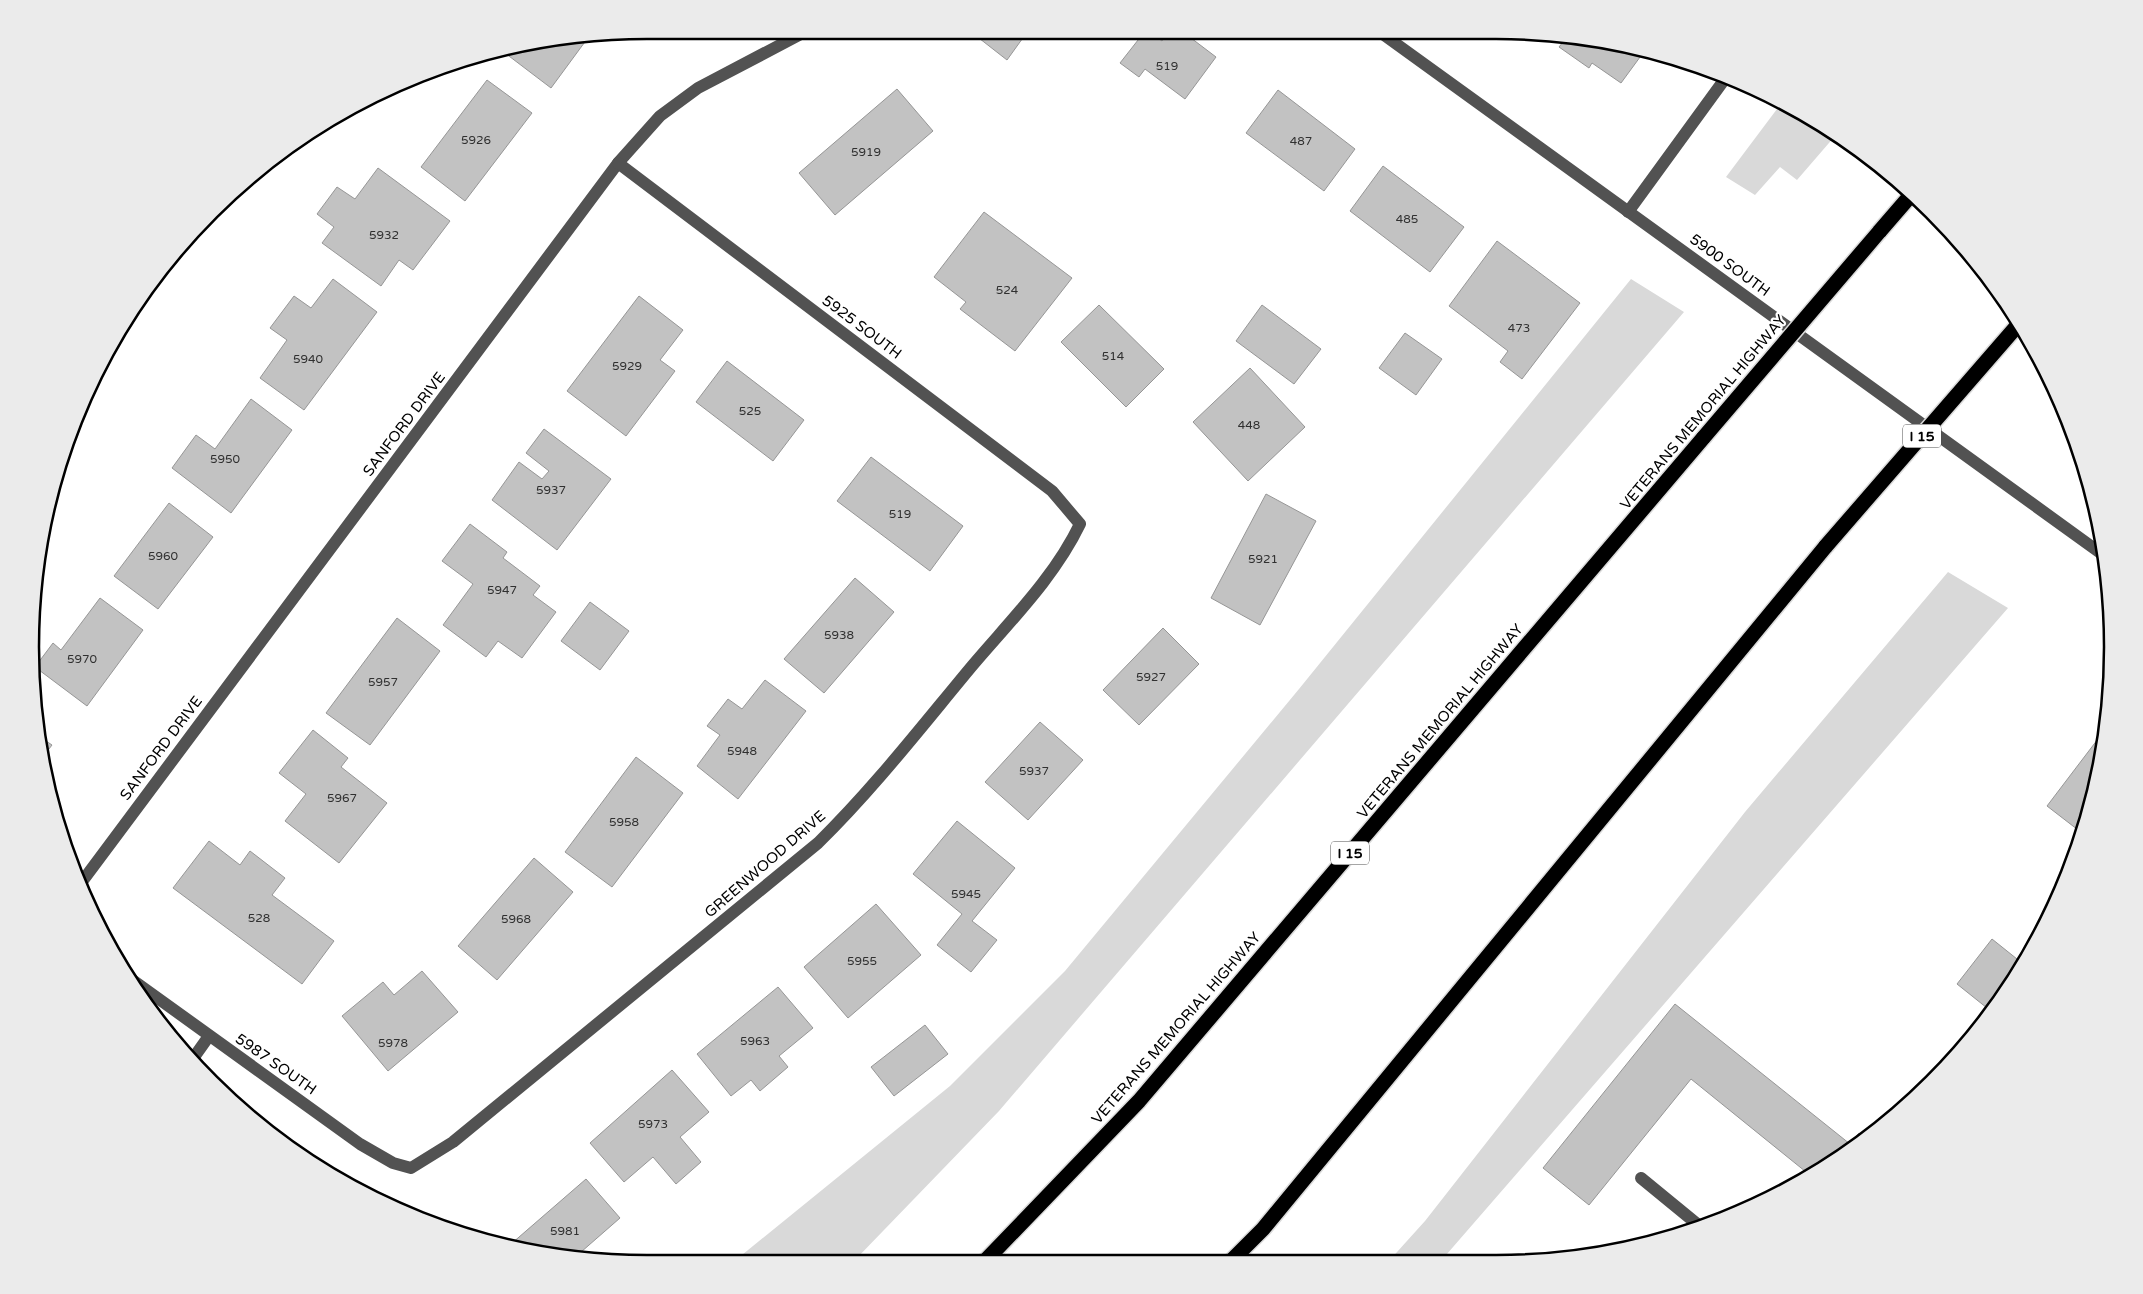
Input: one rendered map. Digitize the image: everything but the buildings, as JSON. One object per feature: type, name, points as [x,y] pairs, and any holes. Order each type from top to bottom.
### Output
[{"type":"highway","name":"VETERANS MEMORIAL HIGHWAY","points":[[991,1255],[1139,1101],[1907,199]]},
{"type":"highway","name":"I 15","points":[[1237,1255],[1263,1229],[1826,546],[2014,329]]},
{"type":"street","name":"SANFORD DRIVE","points":[[84,878],[618,163],[660,116],[698,88],[791,39]]},
{"type":"street","name":"5900 SOUTH","points":[[1390,39],[2096,550]]},
{"type":"street","points":[[1628,212],[1722,82]]},
{"type":"street","name":"5925 SOUTH","points":[[618,163],[1036,478],[1052,491],[1080,524]]},
{"type":"street","name":"GREENWOOD DRIVE","points":[[411,1168],[461,1136],[825,836],[860,800],[1040,586],[1070,545],[1080,524]]},
{"type":"street","name":"5987 SOUTH","points":[[143,988],[376,1154],[411,1168]]},
{"type":"street","points":[[196,1054],[209,1036]]},
{"type":"street","points":[[1641,1178],[1695,1222]]},
{"type":"shaded area","points":[[1778,108],[1832,140],[1797,180],[1780,167],[1755,195],[1726,177]]},
{"type":"shaded area","points":[[1631,279],[1684,312],[999,1111],[860,1255],[742,1255],[950,1086],[1065,971],[1299,689]]},
{"type":"shaded area","points":[[1948,572],[2008,608],[1446,1255],[1394,1255],[1425,1221],[1745,812]]}]
